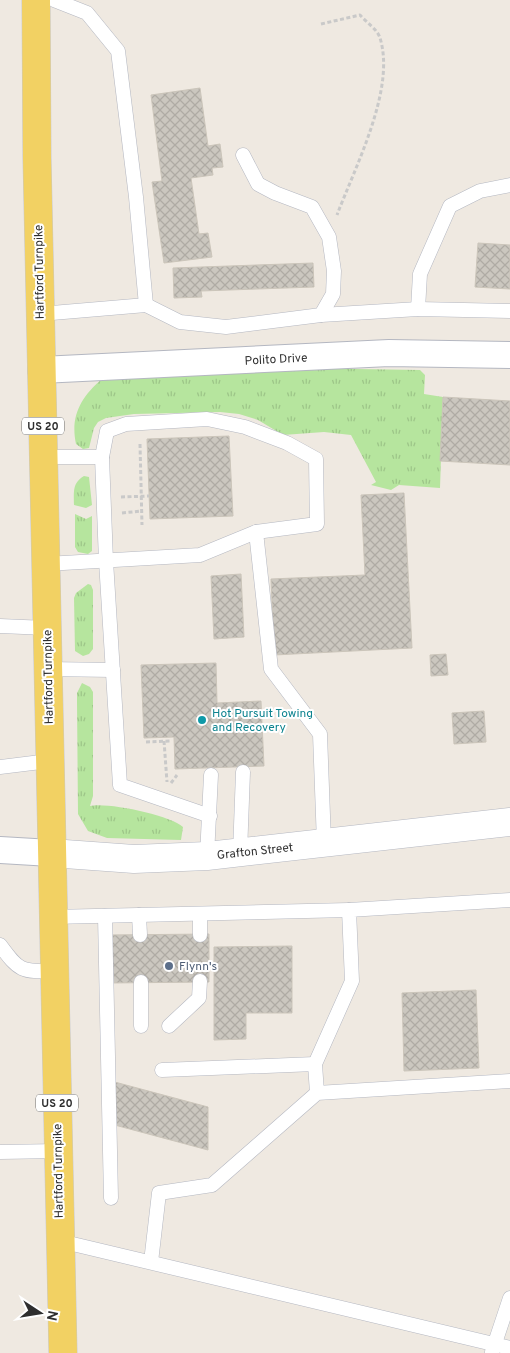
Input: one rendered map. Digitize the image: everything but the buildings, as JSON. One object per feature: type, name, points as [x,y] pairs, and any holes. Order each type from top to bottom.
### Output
[{"type":"main road","name":"Hartford Turnpike","points":[[36,0],[41,370],[61,1347]]},
{"type":"street","name":"Polito Drive","points":[[41,370],[389,353],[510,355]]},
{"type":"street","name":"Grafton Street","points":[[0,850],[134,859],[207,856],[510,822]]},
{"type":"lane","points":[[54,0],[87,13],[118,51],[135,188],[146,305]]},
{"type":"lane","points":[[243,155],[258,184],[274,193],[312,207],[329,237],[334,271],[333,294],[321,315]]},
{"type":"lane","points":[[418,309],[420,274],[450,206],[480,191],[510,185]]},
{"type":"lane","points":[[40,314],[146,305],[180,322],[226,327],[321,315],[418,309],[510,311]]},
{"type":"lane","points":[[46,564],[106,561],[200,556],[256,532],[317,524],[316,459],[287,443],[245,427],[207,419],[126,424],[107,431],[102,457],[106,561],[120,785],[210,816]]},
{"type":"lane","points":[[43,457],[102,457]]},
{"type":"lane","points":[[256,532],[271,669],[320,734],[324,843]]},
{"type":"lane","points":[[0,626],[47,628]]},
{"type":"lane","points":[[47,669],[113,670]]},
{"type":"lane","points":[[0,767],[50,761]]},
{"type":"lane","points":[[240,853],[243,772]]},
{"type":"lane","points":[[207,856],[211,775]]},
{"type":"lane","points":[[52,917],[349,910],[510,900]]},
{"type":"lane","points":[[317,1093],[315,1064],[352,981],[349,910]]},
{"type":"lane","points":[[140,915],[140,935]]},
{"type":"lane","points":[[200,915],[200,935]]},
{"type":"lane","points":[[105,916],[111,1198]]},
{"type":"lane","points":[[0,945],[13,963],[26,972],[54,972]]},
{"type":"lane","points":[[169,1026],[200,998],[200,981]]},
{"type":"lane","points":[[141,982],[141,1026]]},
{"type":"lane","points":[[162,1070],[315,1064]]},
{"type":"lane","points":[[151,1262],[159,1193],[212,1185],[317,1093],[510,1081]]},
{"type":"lane","points":[[0,1152],[58,1151]]},
{"type":"lane","points":[[60,1240],[493,1349],[510,1348]]},
{"type":"lane","points":[[493,1349],[510,1298]]},
{"type":"path","points":[[321,24],[360,15],[380,37],[385,74],[372,127],[329,237]]},
{"type":"path","points":[[140,444],[142,525]]},
{"type":"path","points":[[141,496],[149,496]]},
{"type":"path","points":[[164,741],[167,788]]},
{"type":"path","points":[[146,742],[172,741]]},
{"type":"green space","points":[[290,368],[420,370],[425,375],[424,394],[443,397],[440,488],[399,485],[391,490],[371,485],[376,482],[351,435],[324,432],[283,435],[258,420],[239,414],[220,412],[134,414],[106,418],[98,422],[94,428],[89,448],[83,449],[76,444],[75,425],[79,408],[88,393],[102,379]]},
{"type":"green space","points":[[84,476],[89,477],[92,505],[86,508],[74,505],[74,492],[77,482]]},
{"type":"green space","points":[[75,514],[86,519],[92,516],[92,551],[88,554],[78,552],[75,547]]},
{"type":"green space","points":[[88,584],[91,585],[93,590],[93,649],[89,654],[83,656],[75,651],[74,598],[76,593]]},
{"type":"green space","points":[[82,683],[90,687],[93,692],[93,796],[90,806],[123,808],[152,814],[176,822],[183,827],[181,840],[107,838],[88,831],[78,814],[77,693]]},
{"type":"place","name":"Hot Pursuit Towing and Recovery","points":[[202,720]]},
{"type":"place","name":"Flynn's","points":[[169,966]]}]
